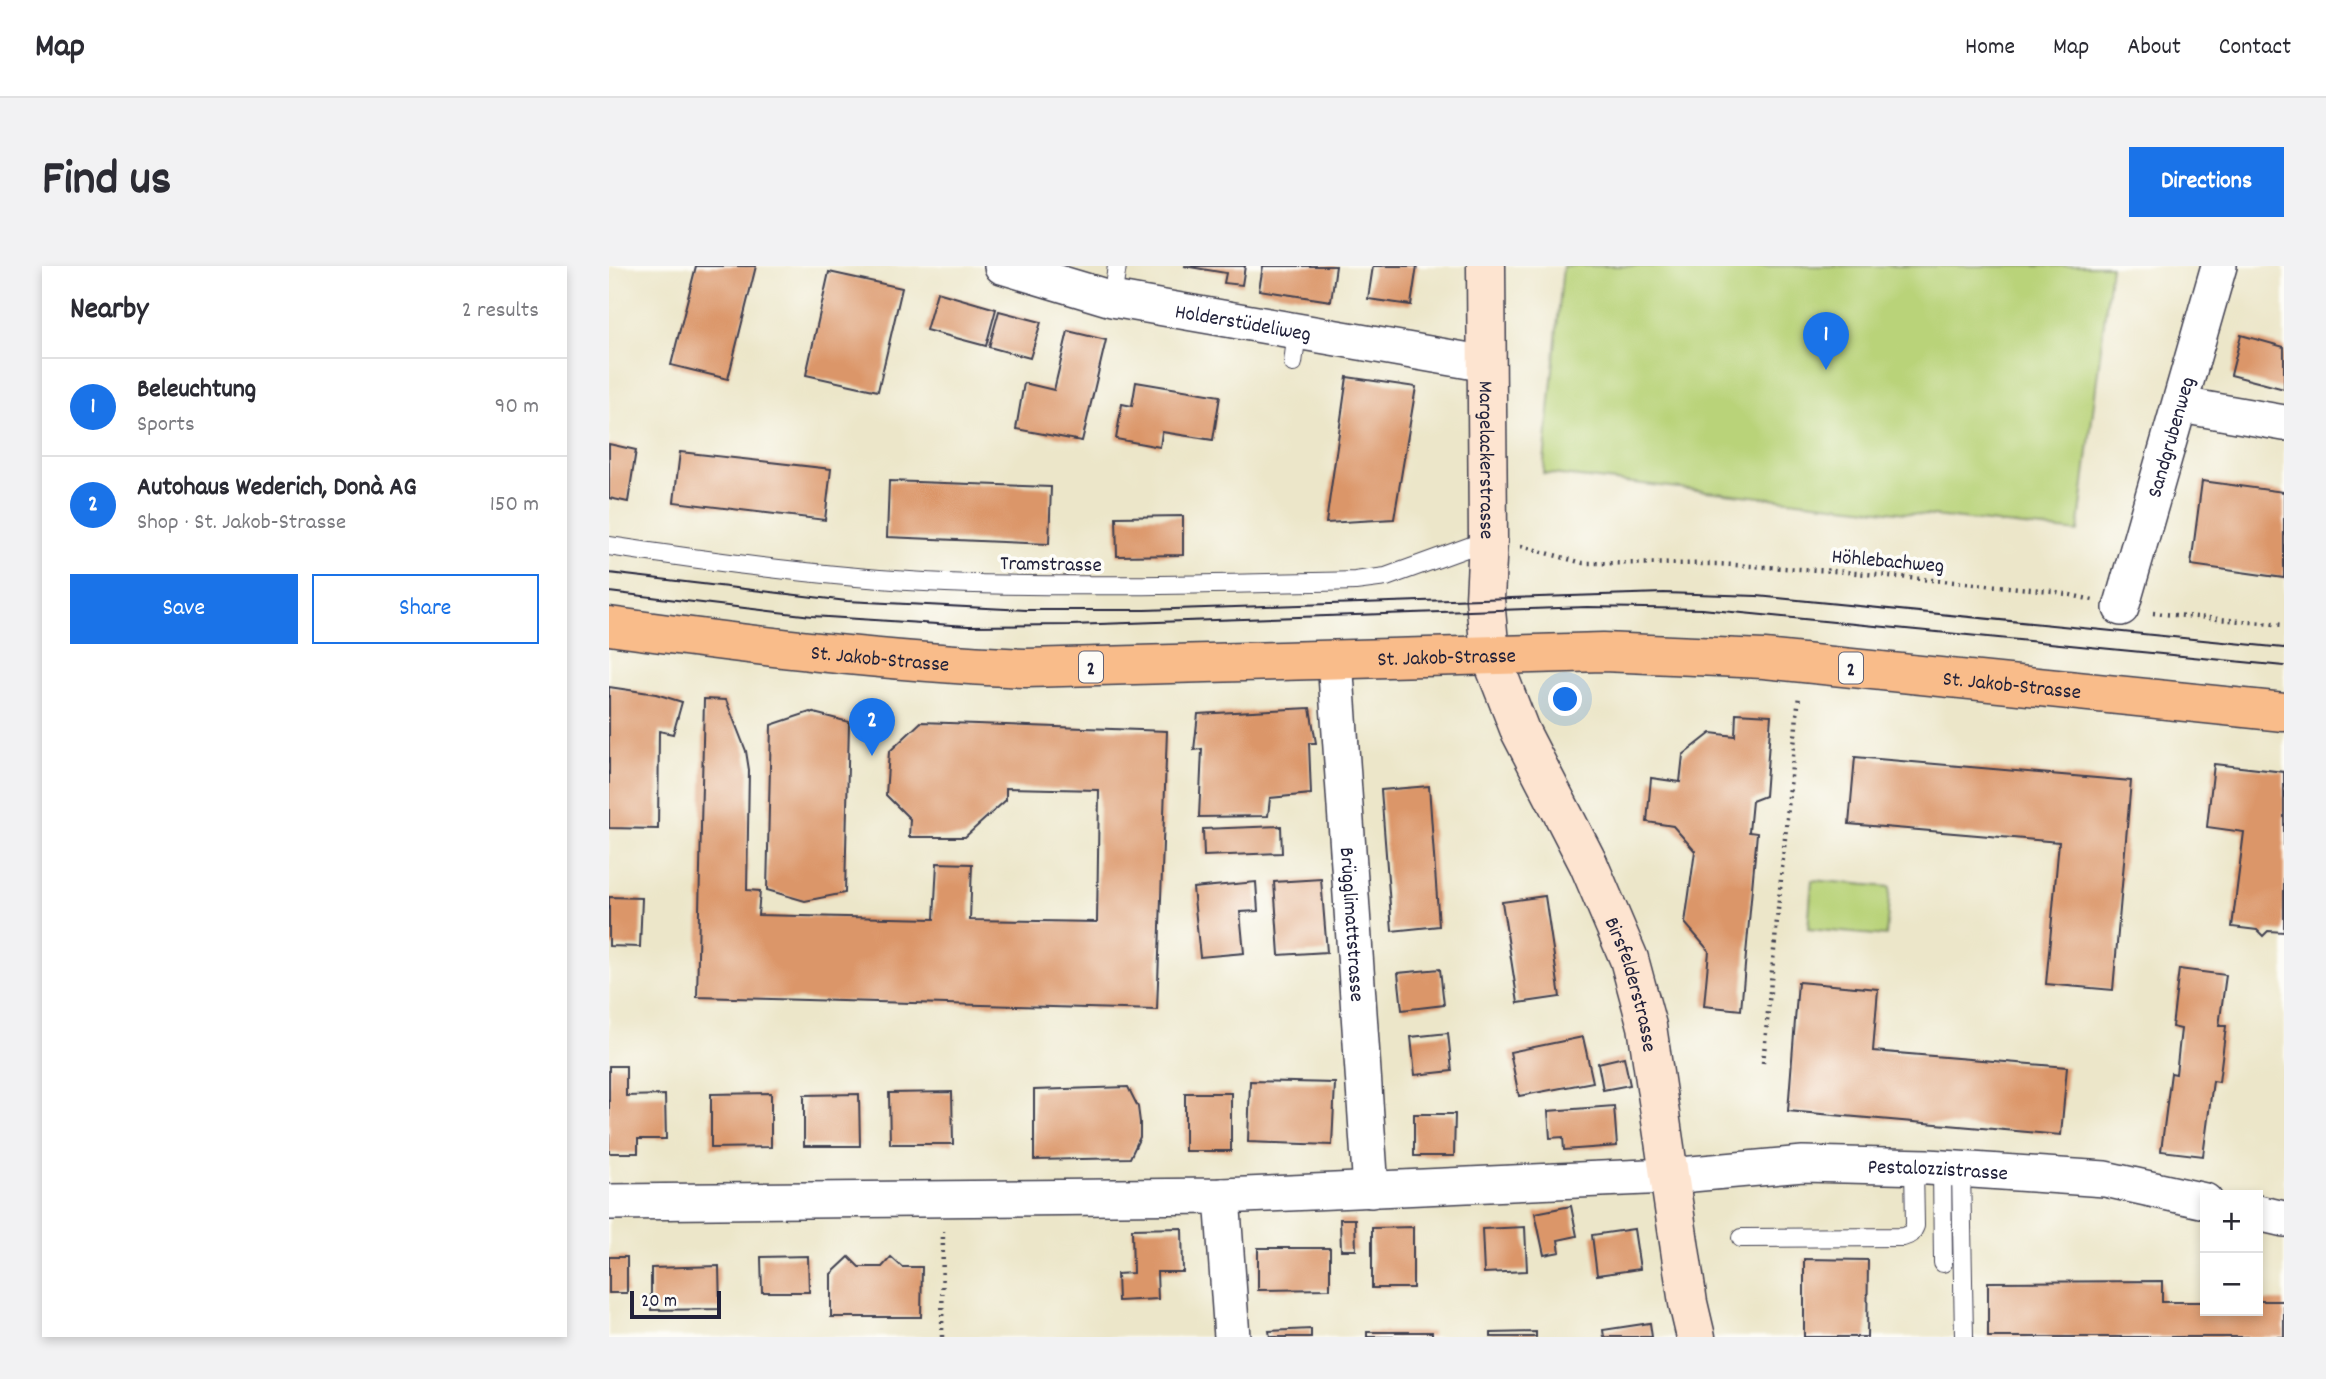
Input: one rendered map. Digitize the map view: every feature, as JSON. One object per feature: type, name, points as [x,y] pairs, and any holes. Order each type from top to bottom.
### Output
[{"type":"main road","name":"Margelackerstrasse","points":[[1486,266],[1488,540],[1485,599],[1490,654]]},
{"type":"main road","name":"St. Jakob-Strasse","points":[[609,626],[817,653],[934,664],[1109,667],[1603,652],[1764,659],[2284,712]]},
{"type":"main road","name":"Birsfelderstrasse","points":[[1490,654],[1520,731],[1588,863],[1629,959],[1647,1026],[1688,1303],[1696,1337]]},
{"type":"street","name":"Holderstüdeliweg","points":[[1002,266],[1115,282],[1295,347],[1487,364]]},
{"type":"street","name":"Sandgrubenweg","points":[[2121,608],[2219,266]]},
{"type":"street","points":[[2181,405],[2284,423]]},
{"type":"street","name":"Brügglimattstrasse","points":[[1335,659],[1371,1190]]},
{"type":"street","name":"Pestalozzistrasse","points":[[609,1202],[1222,1196],[1669,1176],[1803,1164],[1939,1168],[2105,1179],[2200,1200]]},
{"type":"street","points":[[1222,1196],[1233,1337]]},
{"type":"street","points":[[2263,1214],[2284,1219]]},
{"type":"lane","name":"Tramstrasse","points":[[609,546],[882,578],[956,583],[1119,587],[1355,581],[1386,577],[1488,540]]},
{"type":"lane","points":[[1741,1238],[1903,1237],[1911,1234],[1939,1168]]},
{"type":"lane","points":[[1939,1168],[1943,1263]]},
{"type":"lane","points":[[1939,1168],[1964,1337]]},
{"type":"path","name":"Höhlebachweg","points":[[1488,540],[1539,549],[1583,563],[1717,564],[1834,571],[2052,591],[2121,608],[2284,625]]},
{"type":"path","points":[[1763,1063],[1800,686]]},
{"type":"path","points":[[942,1337],[944,1198]]},
{"type":"green space","points":[[1563,266],[2111,266],[2078,532],[1543,473]]},
{"type":"green space","points":[[1812,880],[1890,887],[1886,936],[1808,929]]},
{"type":"building","points":[[696,266],[756,266],[728,379],[671,365]]},
{"type":"building","points":[[1184,266],[1245,266],[1242,285],[1224,283],[1226,273]]},
{"type":"building","points":[[1263,266],[1336,266],[1331,301],[1259,290]]},
{"type":"building","points":[[1373,266],[1417,266],[1411,305],[1368,299]]},
{"type":"building","points":[[829,272],[902,288],[878,391],[806,375]]},
{"type":"building","points":[[937,292],[996,309],[986,346],[926,330]]},
{"type":"building","points":[[999,311],[1041,322],[1030,358],[989,347]]},
{"type":"building","points":[[1068,331],[1106,340],[1082,441],[1016,429],[1024,383],[1054,390]]},
{"type":"building","points":[[2241,335],[2284,347],[2284,389],[2231,375]]},
{"type":"building","points":[[1347,377],[1416,387],[1394,519],[1326,523]]},
{"type":"building","points":[[1136,382],[1220,396],[1213,440],[1162,432],[1160,447],[1116,439],[1122,404],[1132,406]]},
{"type":"building","points":[[609,444],[636,450],[628,502],[609,498]]},
{"type":"building","points":[[680,452],[831,469],[825,520],[674,502]]},
{"type":"building","points":[[889,481],[1051,487],[1049,544],[887,537]]},
{"type":"building","points":[[2202,481],[2284,492],[2284,578],[2191,565]]},
{"type":"building","points":[[1183,516],[1183,555],[1117,556],[1116,517]]},
{"type":"building","points":[[609,687],[656,694],[682,702],[673,734],[659,731],[658,829],[609,828]]},
{"type":"building","points":[[704,699],[726,700],[746,751],[749,770],[747,890],[760,891],[758,915],[934,919],[937,863],[972,864],[970,920],[1097,922],[1099,790],[1006,788],[1006,800],[965,837],[909,837],[910,819],[886,795],[889,752],[921,722],[1167,731],[1157,1010],[697,997]]},
{"type":"building","points":[[1310,708],[1316,743],[1309,743],[1311,794],[1270,798],[1268,816],[1199,817],[1202,749],[1194,750],[1198,714]]},
{"type":"building","points":[[810,712],[849,722],[845,893],[805,901],[767,890],[771,725]]},
{"type":"building","points":[[1736,713],[1771,715],[1765,796],[1752,801],[1749,832],[1757,833],[1741,1010],[1704,1006],[1709,951],[1685,923],[1695,851],[1673,826],[1647,822],[1651,778],[1680,782],[1683,755],[1711,733],[1735,736]]},
{"type":"building","points":[[1855,757],[2131,781],[2113,990],[2046,984],[2059,842],[1849,824]]},
{"type":"building","points":[[2214,764],[2284,772],[2284,932],[2268,931],[2263,936],[2257,930],[2232,927],[2244,832],[2207,827]]},
{"type":"building","points":[[1429,786],[1439,926],[1392,931],[1381,790]]},
{"type":"building","points":[[1281,826],[1282,853],[1204,856],[1203,829]]},
{"type":"building","points":[[1321,879],[1327,952],[1279,955],[1274,882]]},
{"type":"building","points":[[1256,882],[1258,911],[1240,912],[1244,953],[1200,957],[1193,888]]},
{"type":"building","points":[[1545,896],[1560,997],[1518,1003],[1502,902]]},
{"type":"building","points":[[609,897],[642,898],[640,947],[609,946]]},
{"type":"building","points":[[1440,969],[1444,1005],[1402,1010],[1398,973]]},
{"type":"building","points":[[2179,969],[2226,975],[2219,1026],[2226,1026],[2219,1082],[2213,1081],[2203,1156],[2161,1151],[2171,1073],[2176,1074],[2181,1029],[2172,1027]]},
{"type":"building","points":[[1798,982],[1878,989],[1873,1051],[2067,1067],[2061,1135],[1788,1111]]},
{"type":"building","points":[[1448,1033],[1452,1071],[1415,1075],[1411,1037]]},
{"type":"building","points":[[1583,1037],[1593,1082],[1519,1096],[1510,1052]]},
{"type":"building","points":[[1624,1057],[1630,1085],[1603,1090],[1598,1063]]},
{"type":"building","points":[[609,1066],[626,1066],[626,1096],[665,1095],[666,1139],[638,1139],[638,1153],[609,1153]]},
{"type":"building","points":[[1250,1081],[1335,1083],[1332,1145],[1248,1142]]},
{"type":"building","points":[[1128,1087],[1138,1107],[1140,1122],[1140,1137],[1130,1158],[1034,1160],[1034,1090]]},
{"type":"building","points":[[952,1092],[953,1144],[890,1144],[889,1093]]},
{"type":"building","points":[[771,1093],[771,1147],[711,1148],[711,1094]]},
{"type":"building","points":[[1185,1093],[1231,1093],[1231,1151],[1185,1151]]},
{"type":"building","points":[[859,1094],[860,1146],[804,1146],[804,1095]]},
{"type":"building","points":[[1614,1106],[1617,1146],[1564,1150],[1563,1137],[1550,1138],[1548,1111]]},
{"type":"building","points":[[1414,1114],[1455,1114],[1454,1156],[1414,1156]]},
{"type":"building","points":[[1571,1206],[1577,1236],[1558,1240],[1560,1252],[1544,1255],[1535,1213]]},
{"type":"building","points":[[1340,1219],[1355,1219],[1356,1250],[1341,1250]]},
{"type":"building","points":[[1413,1227],[1413,1288],[1372,1288],[1372,1228]]},
{"type":"building","points":[[1525,1227],[1527,1271],[1484,1273],[1482,1229]]},
{"type":"building","points":[[1182,1228],[1183,1272],[1157,1272],[1158,1299],[1118,1301],[1117,1274],[1133,1273],[1132,1229]]},
{"type":"building","points":[[1634,1229],[1640,1269],[1597,1275],[1592,1235]]},
{"type":"building","points":[[1258,1248],[1330,1248],[1330,1289],[1258,1290]]},
{"type":"building","points":[[808,1256],[809,1292],[762,1292],[761,1257]]},
{"type":"building","points":[[609,1257],[627,1257],[627,1293],[609,1293]]},
{"type":"building","points":[[849,1257],[859,1267],[882,1267],[891,1257],[902,1267],[922,1267],[921,1317],[831,1317],[831,1274]]},
{"type":"building","points":[[1804,1259],[1868,1260],[1867,1337],[1804,1337]]},
{"type":"building","points":[[719,1266],[720,1309],[651,1310],[651,1268]]},
{"type":"building","points":[[2162,1281],[2162,1302],[2200,1302],[2200,1316],[2263,1316],[2263,1301],[2284,1301],[2284,1337],[1988,1337],[1988,1282]]},
{"type":"building","points":[[1650,1323],[1652,1337],[1604,1337],[1603,1330]]},
{"type":"building","points":[[1311,1329],[1311,1337],[1270,1337],[1269,1331]]},
{"type":"building","points":[[1367,1332],[1432,1332],[1432,1337],[1367,1337]]},
{"type":"building","points":[[1536,1332],[1536,1337],[1491,1337],[1491,1333]]},
{"type":"tram line","points":[[609,573],[847,601],[1026,610],[1145,610],[1664,593],[1757,596],[2284,648]]},
{"type":"tram line","points":[[609,592],[812,616],[968,626],[1070,625],[1587,607],[1702,609],[2284,666]]},
{"type":"place","name":"Beleuchtung","points":[[1826,370]]},
{"type":"place","name":"Autohaus Wederich, Donà AG","points":[[872,756]]}]
